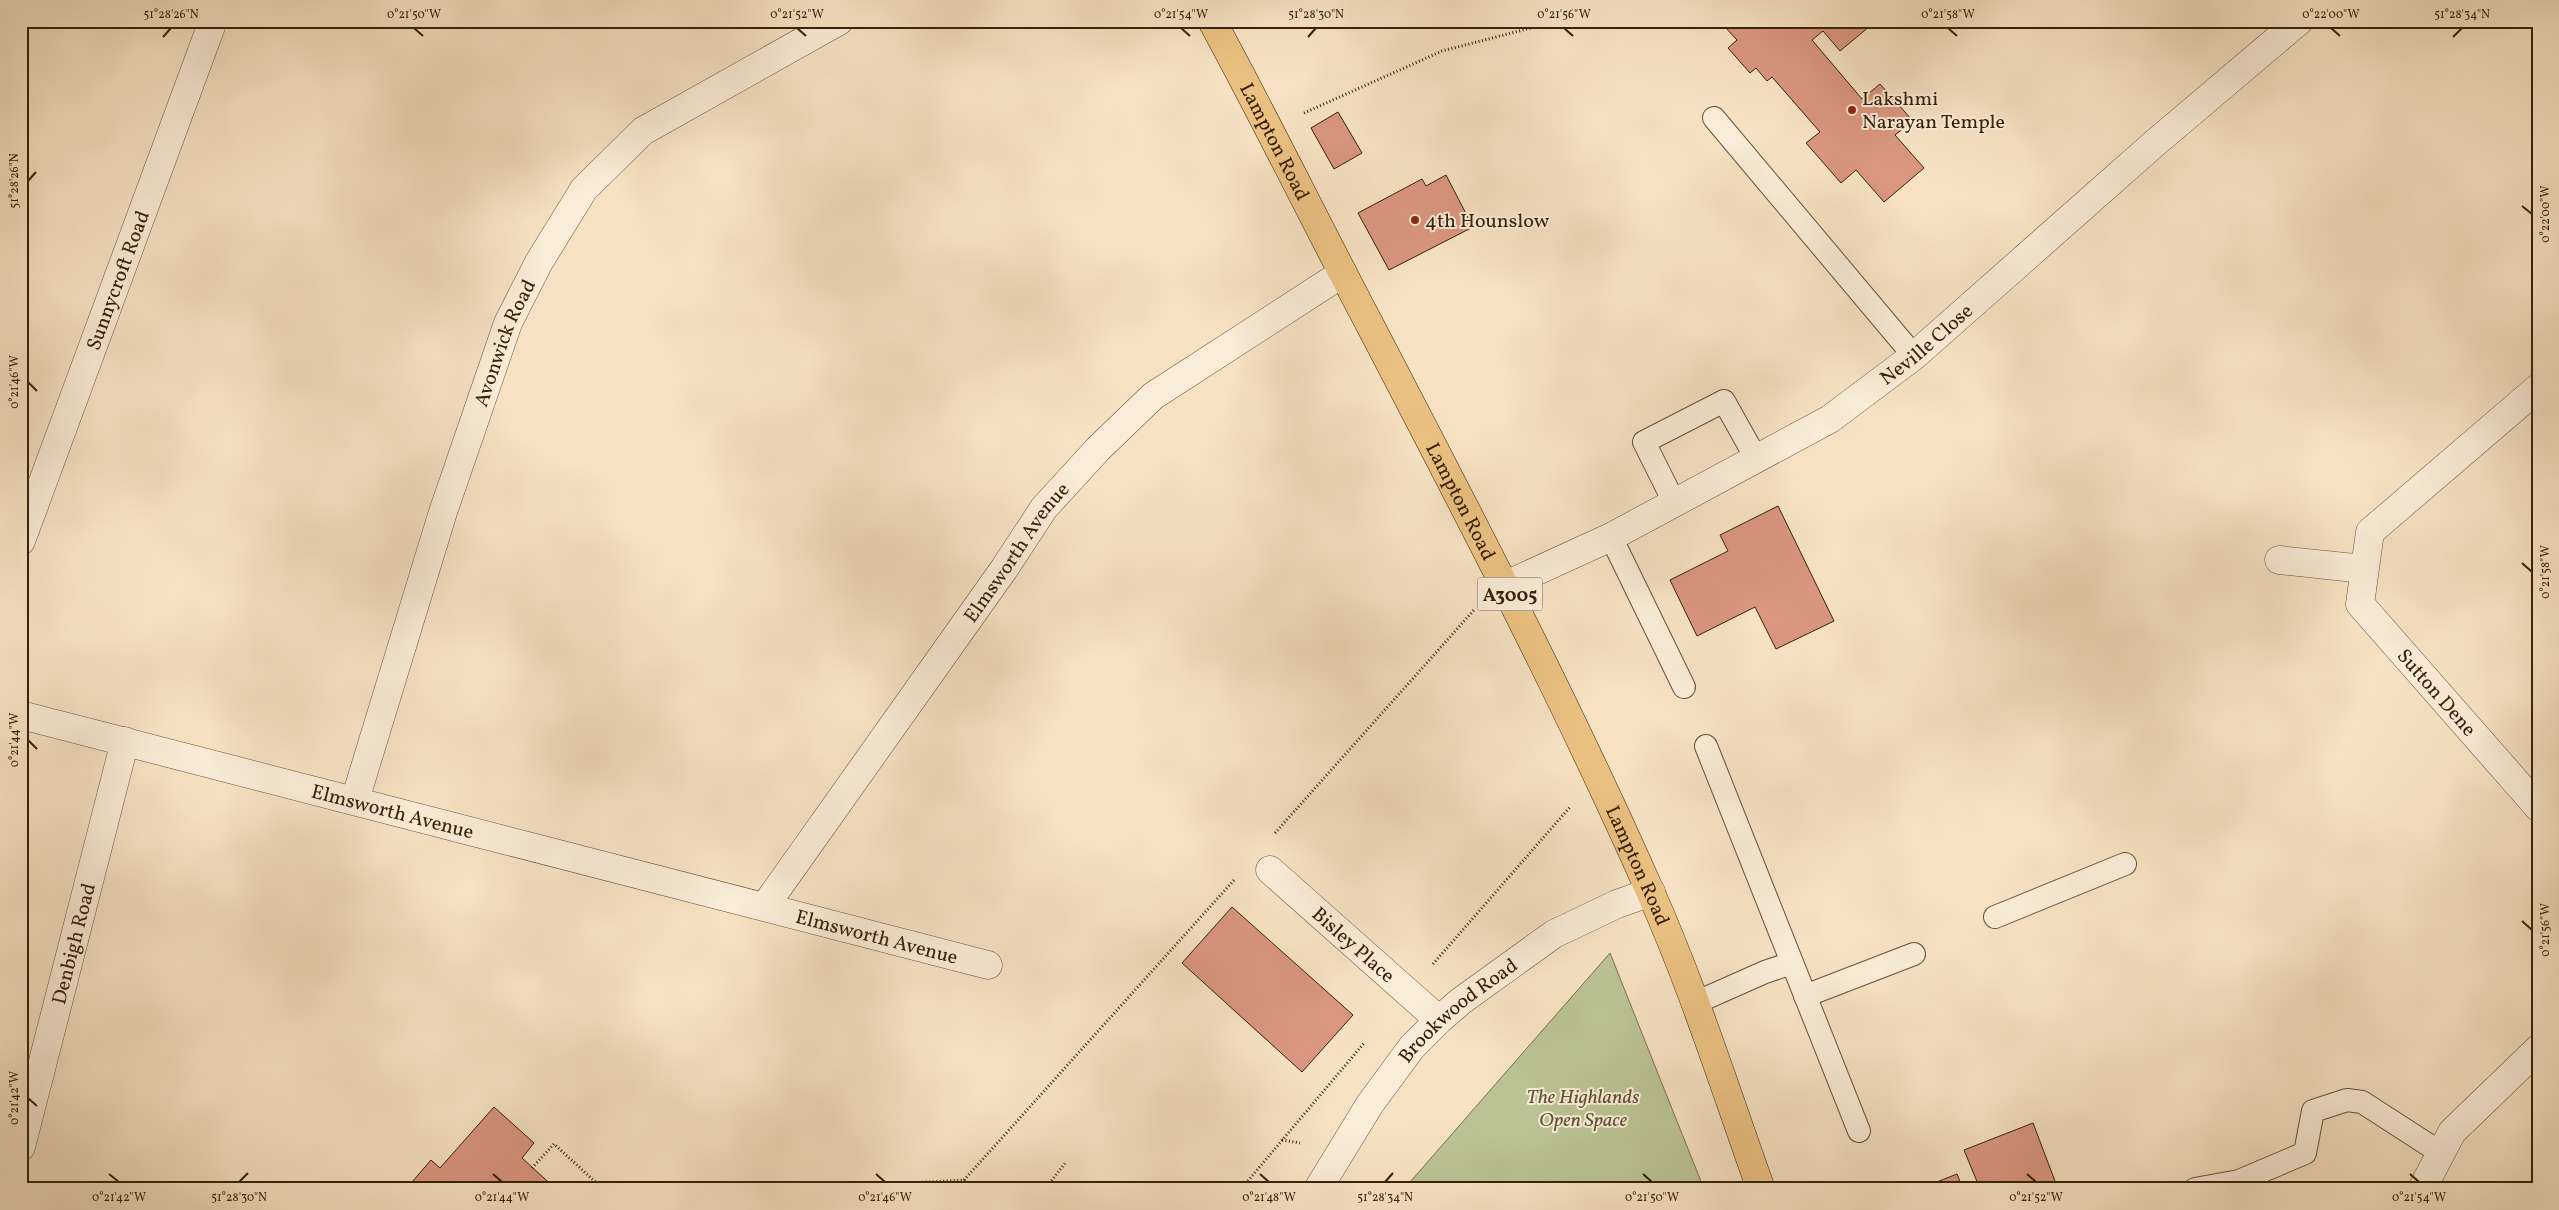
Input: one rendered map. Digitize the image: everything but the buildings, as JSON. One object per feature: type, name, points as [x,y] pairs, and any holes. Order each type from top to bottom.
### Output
[{"type":"main road","name":"Lampton Road","points":[[1212,21],[1270,128],[1343,273],[1506,585],[1651,892],[1695,1003],[1761,1189]]},
{"type":"street","name":"Sunnycroft Road","points":[[21,541],[213,21]]},
{"type":"street","name":"Avonwick Road","points":[[355,800],[443,512],[508,323],[539,262],[584,188],[643,131],[839,21]]},
{"type":"street","name":"Neville Close","points":[[1506,585],[1611,537],[1830,419],[1914,356],[2295,22]]},
{"type":"street","name":"Elmsworth Avenue","points":[[765,906],[1004,569],[1044,508],[1098,449],[1153,396],[1343,273]]},
{"type":"street","name":"Sutton Dene","points":[[2538,388],[2370,532],[2360,604],[2538,807]]},
{"type":"street","points":[[2279,560],[2364,569]]},
{"type":"street","name":"Elmsworth Avenue","points":[[21,715],[988,965]]},
{"type":"street","name":"Denbigh Road","points":[[21,1147],[125,741]]},
{"type":"street","name":"Bisley Place","points":[[1270,870],[1439,1020]]},
{"type":"street","name":"Brookwood Road","points":[[1318,1189],[1370,1104],[1412,1048],[1439,1020],[1461,1001],[1554,934],[1617,904],[1651,892]]},
{"type":"street","points":[[2422,1189],[2452,1132],[2538,1049]]},
{"type":"lane","points":[[1714,118],[1914,356]]},
{"type":"lane","points":[[1675,504],[1644,442],[1724,401],[1757,460]]},
{"type":"lane","points":[[1611,537],[1684,687]]},
{"type":"lane","points":[[1706,746],[1859,1131]]},
{"type":"lane","points":[[1995,917],[2125,864]]},
{"type":"lane","points":[[1805,996],[1914,954]]},
{"type":"lane","points":[[1695,1003],[1765,972],[1792,963]]},
{"type":"lane","points":[[2195,1189],[2238,1181],[2305,1153],[2313,1111],[2347,1100],[2362,1102],[2441,1153]]},
{"type":"path","points":[[1270,128],[1442,51],[1558,21]]},
{"type":"path","points":[[532,1168],[554,1144],[603,1189]]},
{"type":"path","points":[[1045,1189],[1066,1162]]},
{"type":"path","points":[[868,1189],[872,1185],[964,1180],[978,1189]]},
{"type":"green space","name":"The Highlands Open Space","points":[[1610,953],[1704,1189],[1404,1189]]},
{"type":"place","name":"Lakshmi Narayan Temple","points":[[1852,110]]},
{"type":"place","name":"4th Hounslow","points":[[1415,220]]}]
